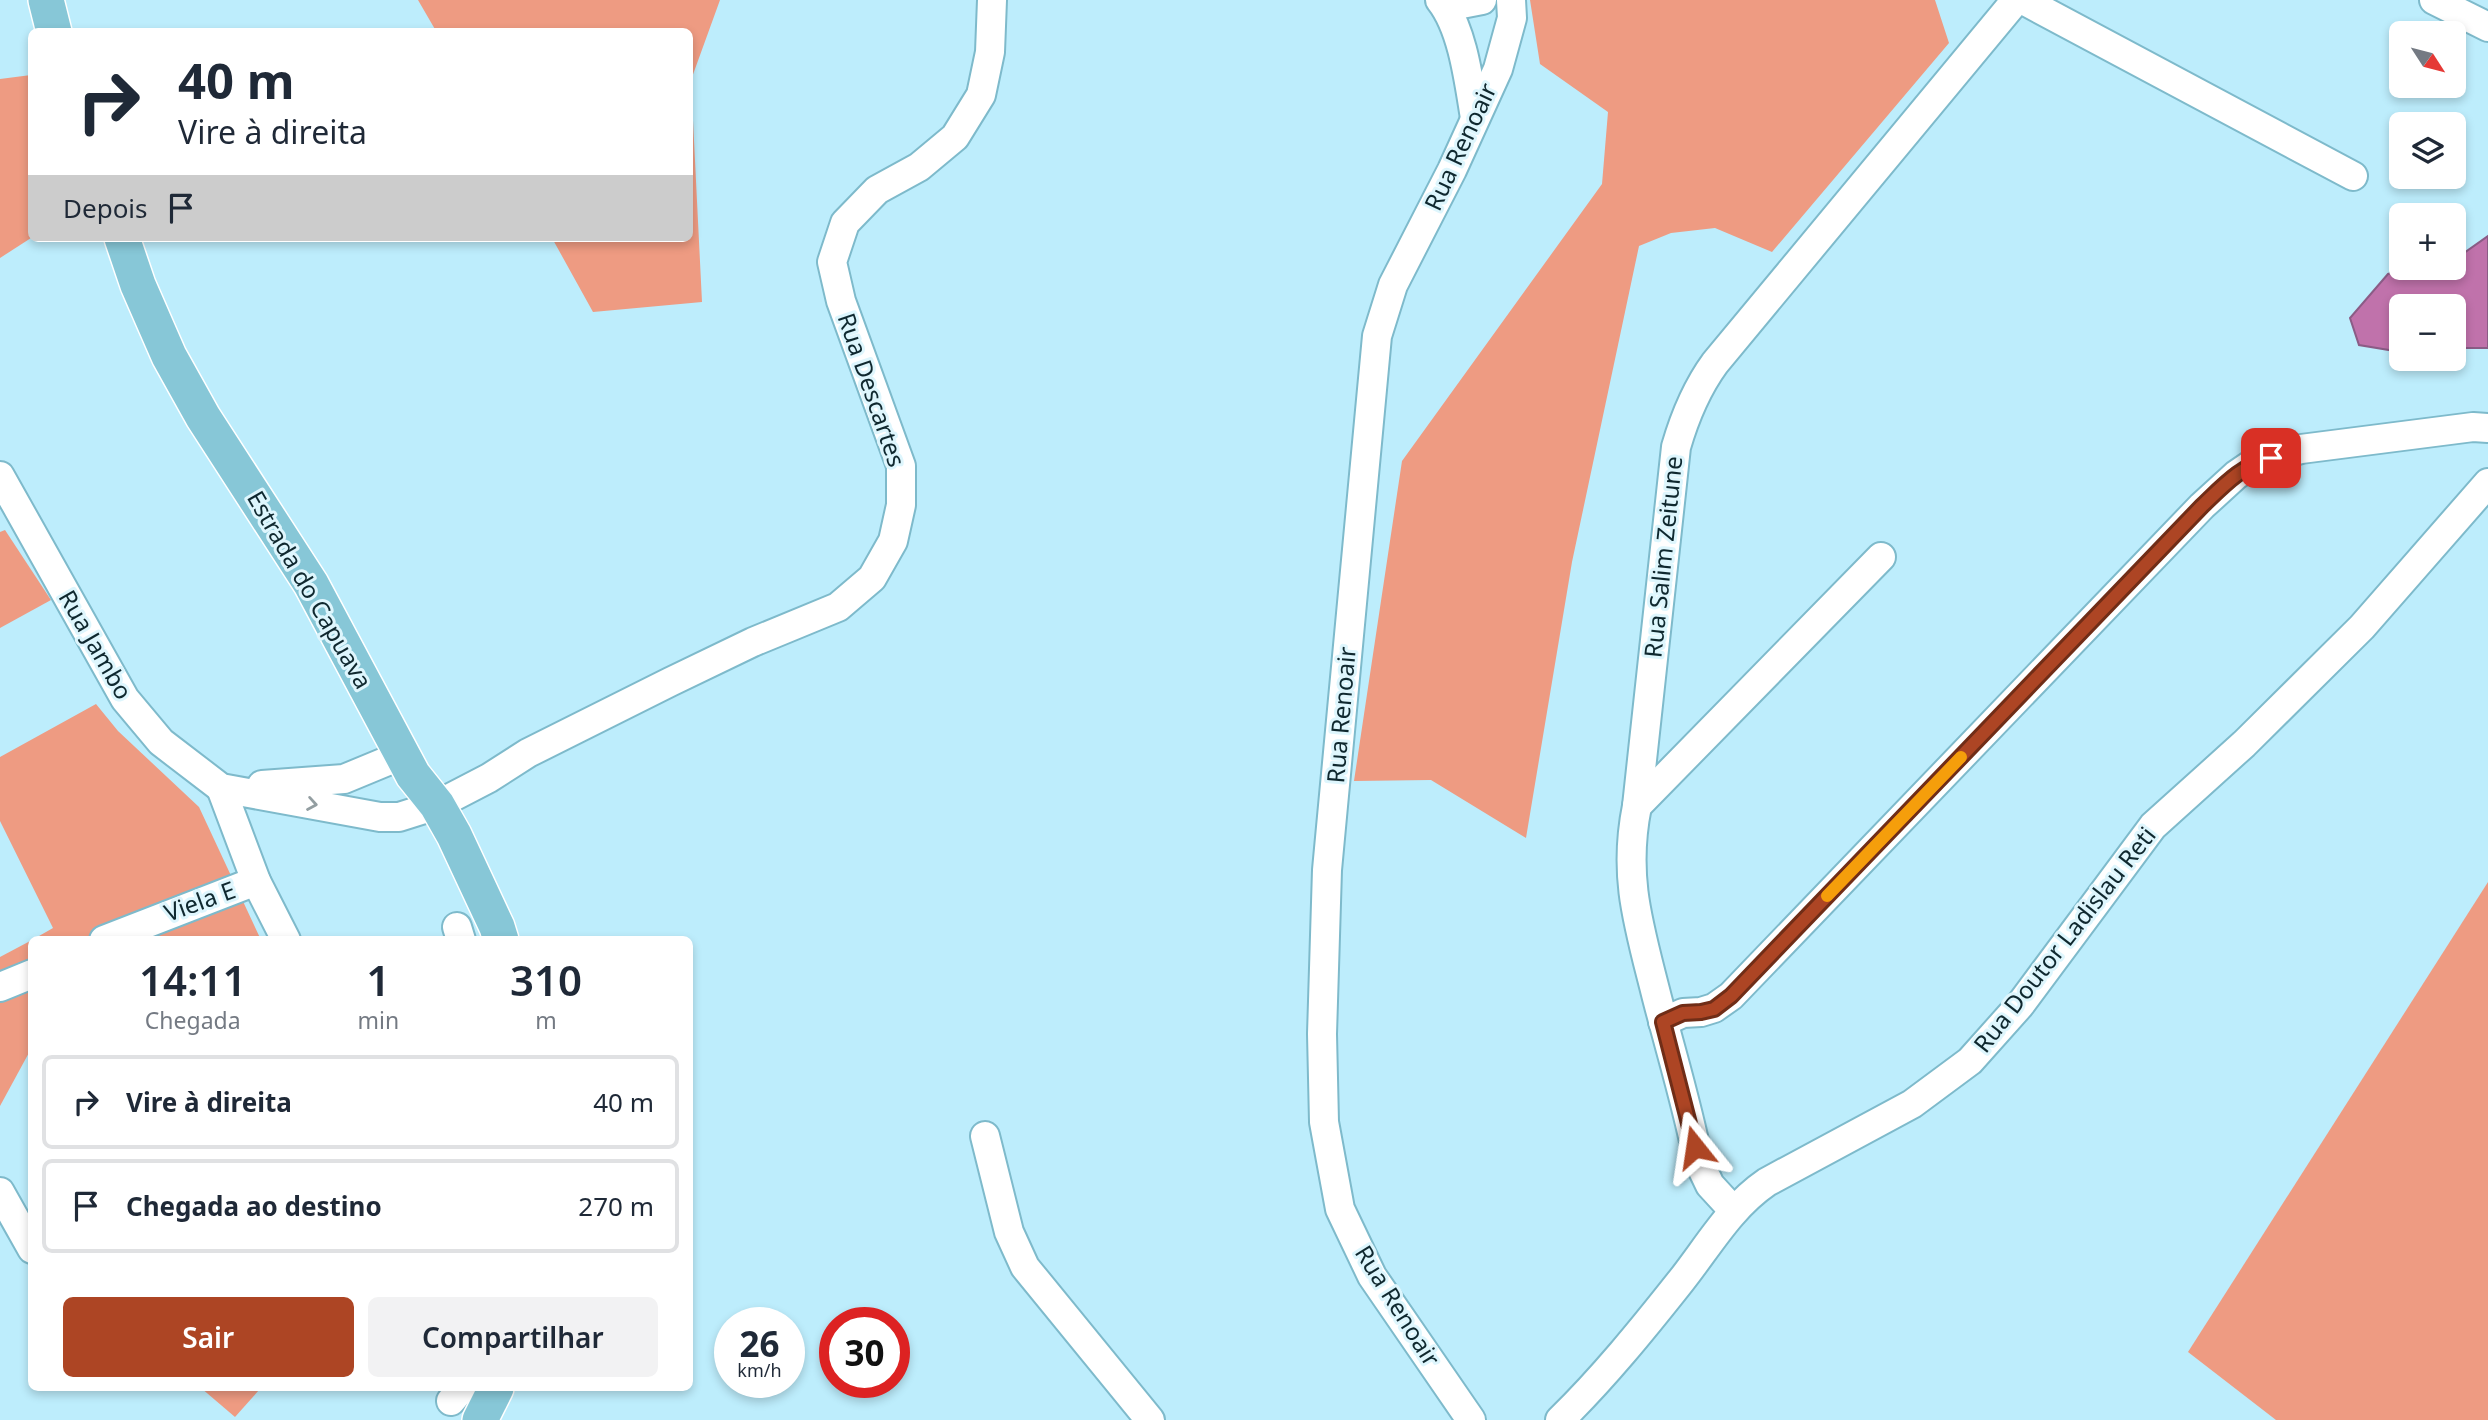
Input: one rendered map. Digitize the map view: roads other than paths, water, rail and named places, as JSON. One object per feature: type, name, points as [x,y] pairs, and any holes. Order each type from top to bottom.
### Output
[{"type":"main road","points":[[46,0],[53,28]]},
{"type":"main road","name":"Estrada do Capuava","points":[[123,242],[138,285],[169,356],[311,584],[402,755],[459,847],[500,936]]},
{"type":"main road","points":[[480,1420],[494,1391]]},
{"type":"street","name":"Rua Descartes","points":[[220,788],[380,817],[399,817],[481,765],[528,753],[753,642],[838,607],[872,578],[893,541],[901,505],[901,466],[841,301],[832,262],[845,223],[877,190],[919,167],[955,137],[981,95],[990,52],[992,0]]},
{"type":"street","points":[[1475,118],[1465,56],[1443,4],[1482,0]]},
{"type":"street","name":"Rua Renoair","points":[[1471,1420],[1372,1276],[1340,1209],[1324,1122],[1322,1034],[1327,870],[1377,337],[1393,285],[1452,170],[1498,69],[1512,18],[1511,0]]},
{"type":"street","name":"Rua Salim Zeitune","points":[[1733,1210],[1710,1185],[1698,1160],[1639,929],[1632,887],[1631,836],[1637,806],[1676,447],[1690,405],[1700,384],[1715,363],[2016,0]]},
{"type":"street","points":[[2023,0],[2353,176]]},
{"type":"street","points":[[2434,0],[2488,27]]},
{"type":"street","points":[[1663,1022],[1683,1013],[1714,1009],[1731,996],[2202,506],[2236,475],[2255,462],[2301,449],[2473,427],[2488,428]]},
{"type":"street","name":"Rua Jambo","points":[[0,476],[125,699],[161,742],[220,788]]},
{"type":"street","name":"Rua Doutor Ladislau Reti","points":[[1560,1420],[1597,1381],[1679,1283],[1733,1210],[1749,1195],[1767,1182],[1912,1104],[1969,1061],[2020,1005],[2153,826],[2244,744],[2362,627],[2488,483]]},
{"type":"street","points":[[1637,806],[1881,557]]},
{"type":"street","points":[[284,936],[256,881],[220,788],[344,779],[402,755]]},
{"type":"street","name":"Viela E","points":[[114,936],[256,881]]},
{"type":"street","points":[[0,987],[28,976]]},
{"type":"street","points":[[985,1136],[1009,1232],[1025,1267],[1150,1420]]},
{"type":"street","points":[[0,1192],[28,1242]]}]
